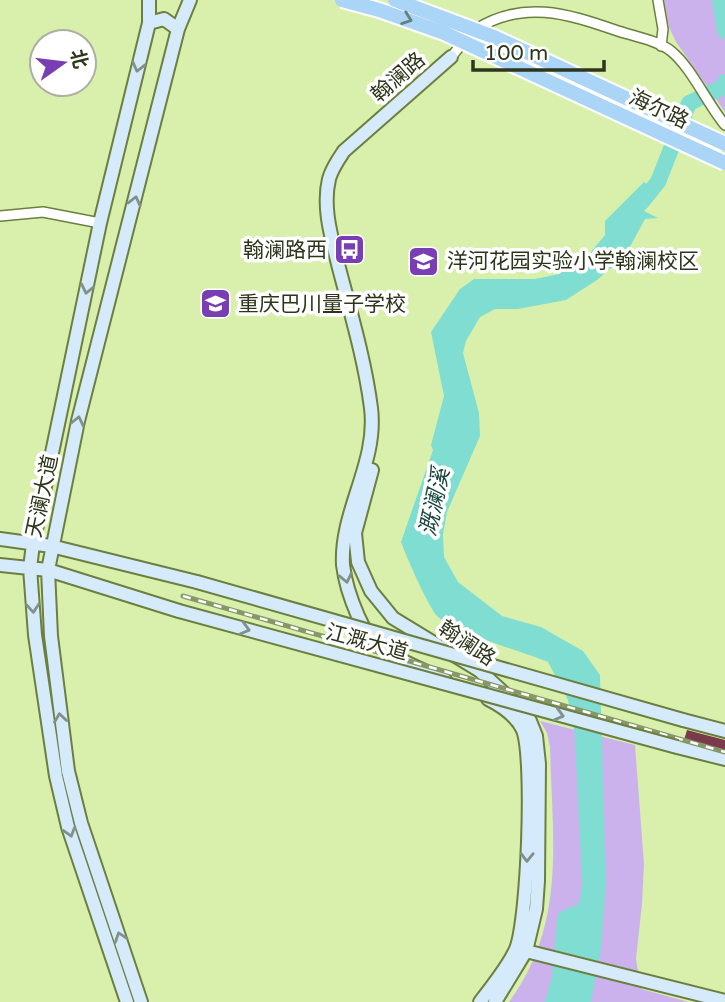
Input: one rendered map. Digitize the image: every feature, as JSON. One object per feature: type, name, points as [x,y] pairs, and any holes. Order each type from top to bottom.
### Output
[{"type":"main road","name":"海尔路","points":[[342,0],[444,33],[725,163]]},
{"type":"main road","name":"海尔路","points":[[395,0],[494,37],[725,144]]},
{"type":"street","name":"天澜大道","points":[[127,1002],[68,827],[56,776],[35,635],[30,568],[100,223],[149,23],[149,0]]},
{"type":"street","name":"天澜大道","points":[[141,1002],[81,823],[68,771],[51,636],[48,570],[78,421],[178,29],[190,0]]},
{"type":"street","points":[[658,0],[663,29],[662,46]]},
{"type":"street","points":[[451,57],[474,31],[501,15],[526,9],[554,12],[598,24],[669,50],[684,64],[713,111],[725,125]]},
{"type":"street","points":[[149,23],[164,19],[178,29]]},
{"type":"street","name":"翰澜路","points":[[451,57],[352,142],[335,164],[329,178],[327,209],[372,412],[369,451],[346,532],[343,565],[359,620],[372,640],[387,653],[499,704],[512,714],[522,727],[528,753],[527,867],[521,950],[480,1002]]},
{"type":"street","name":"翰澜路","points":[[451,57],[415,98],[357,148],[336,180],[334,208],[380,410],[377,453],[355,533],[355,549],[363,575],[370,591],[393,618],[480,671],[520,708],[530,721],[539,751],[536,909],[521,950],[495,1002]]},
{"type":"street","points":[[0,216],[43,212],[100,223]]},
{"type":"street","name":"江溉大道","points":[[0,539],[51,546],[197,582],[725,731]]},
{"type":"street","name":"江溉大道","points":[[0,565],[48,570],[179,611],[725,759]]},
{"type":"street","points":[[521,950],[725,1001]]},
{"type":"shaded area","points":[[664,0],[725,0],[725,112],[676,42],[669,27]]},
{"type":"shaded area","points":[[540,721],[635,745],[644,864],[636,959],[641,989],[689,1002],[509,1002],[527,972],[540,942],[552,879],[550,747],[547,733]]},
{"type":"water","points":[[644,182],[657,191],[644,211],[658,218],[645,219],[625,256],[597,280],[566,300],[518,309],[495,309],[480,317],[466,341],[463,353],[479,413],[480,436],[447,512],[443,534],[444,557],[458,582],[502,616],[541,627],[583,651],[600,675],[606,883],[601,949],[591,1002],[545,1002],[552,977],[557,919],[560,912],[579,904],[582,885],[575,735],[568,700],[548,662],[458,629],[437,616],[401,542],[433,450],[431,445],[444,396],[431,332],[460,289],[474,279],[535,279],[559,274],[590,253],[605,235],[605,221]]},
{"type":"building","points":[[687,730],[725,740],[725,750],[684,740]]},
{"type":"waterway","name":"溉澜溪","points":[[720,0],[725,31]]},
{"type":"waterway","name":"溉澜溪","points":[[641,203],[658,182],[689,103],[724,87],[725,82]]},
{"type":"railway","points":[[183,596],[725,752]]},
{"type":"place","name":"翰澜路西","points":[[350,250]]},
{"type":"place","name":"洋河花园实验小学翰澜校区","points":[[424,261]]},
{"type":"place","name":"重庆巴川量子学校","points":[[215,304]]}]
